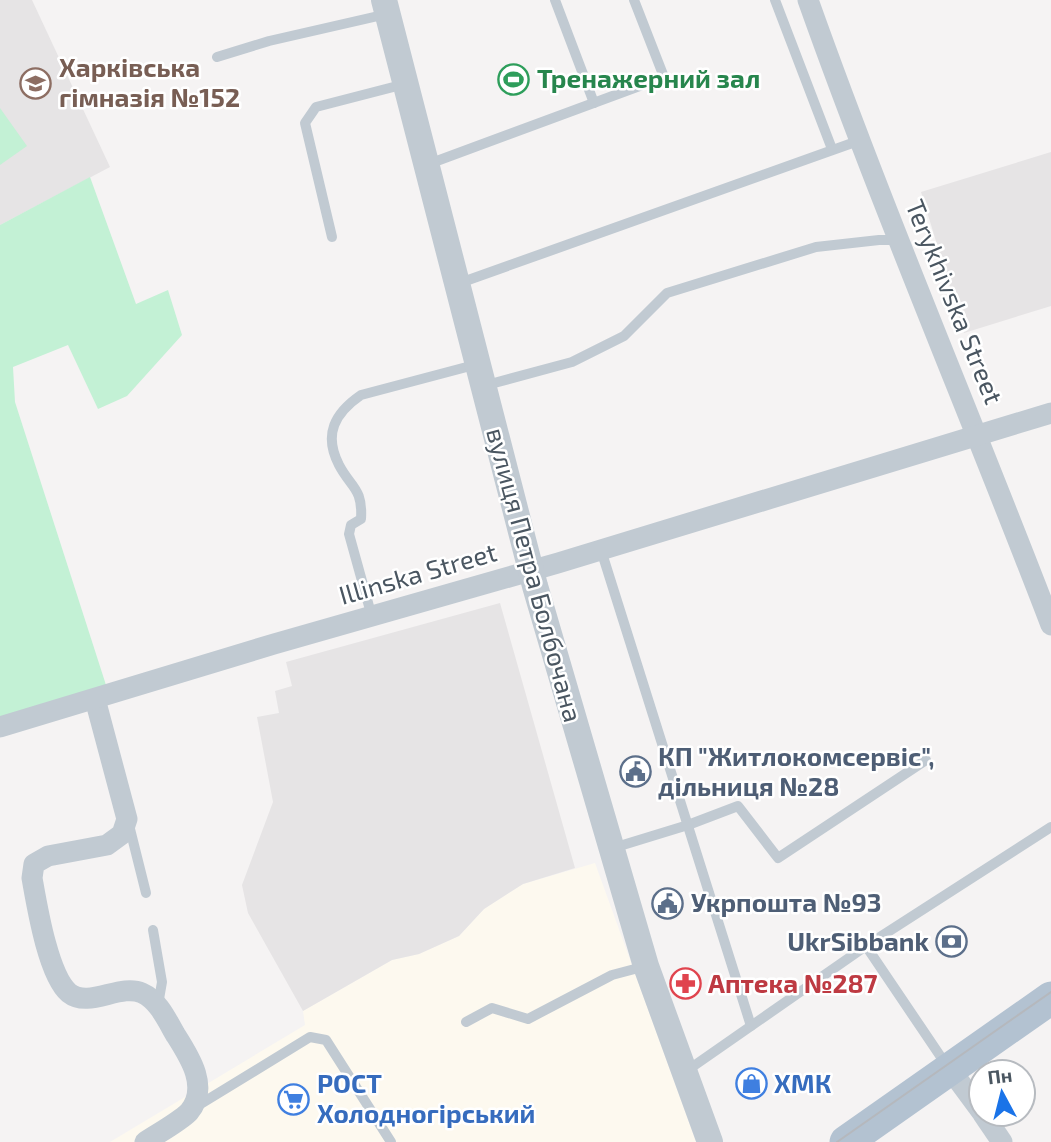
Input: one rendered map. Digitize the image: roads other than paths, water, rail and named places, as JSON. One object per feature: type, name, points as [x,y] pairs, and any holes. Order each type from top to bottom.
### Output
[{"type":"main road","points":[[846,1142],[1051,998]]},
{"type":"street","name":"Terykhivska Street","points":[[808,0],[858,141],[978,436],[1051,625]]},
{"type":"street","name":"вулиця Петра Болбочана","points":[[386,7],[531,571],[646,966],[710,1142]]},
{"type":"street","name":"Illinska Street","points":[[0,727],[95,699],[136,681],[531,571],[1051,413]]},
{"type":"street","points":[[95,699],[127,819],[122,834],[107,845],[48,856],[34,864],[32,878],[57,979],[71,995],[86,998],[120,992],[141,992],[158,1006],[194,1063],[198,1093],[189,1111],[145,1142]]},
{"type":"street","points":[[950,1069],[967,1092]]},
{"type":"lane","points":[[555,0],[594,103]]},
{"type":"lane","points":[[426,165],[664,77],[634,0]]},
{"type":"lane","points":[[775,0],[832,149]]},
{"type":"lane","points":[[217,57],[386,7]]},
{"type":"lane","points":[[332,237],[304,123],[316,107],[405,85]]},
{"type":"lane","points":[[457,284],[858,141]]},
{"type":"lane","points":[[372,617],[349,534],[351,525],[360,519],[362,505],[356,487],[339,465],[331,442],[335,420],[345,406],[361,395],[572,362],[624,336],[667,293],[816,247],[899,240]]},
{"type":"lane","points":[[601,550],[751,1026]]},
{"type":"lane","points":[[611,848],[688,825],[738,806],[778,858],[926,760]]},
{"type":"lane","points":[[127,819],[146,894]]},
{"type":"lane","points":[[685,1072],[866,946],[1051,827]]},
{"type":"lane","points":[[153,930],[162,982],[158,1006]]},
{"type":"lane","points":[[866,946],[950,1069]]},
{"type":"lane","points":[[466,1022],[492,1008],[528,1019],[612,975],[646,966]]},
{"type":"lane","points":[[189,1111],[310,1037],[326,1040],[390,1142]]},
{"type":"tram line","points":[[837,1142],[1051,992]]},
{"type":"place","name":"Тренажерний зал","points":[[514,79]]},
{"type":"place","name":"Харківська гімназія №152","points":[[36,83]]},
{"type":"place","name":"КП \"Житлокомсервіс\", дільниця №28","points":[[635,772]]},
{"type":"place","name":"Укрпошта №93","points":[[668,903]]},
{"type":"place","name":"UkrSibbank","points":[[952,942]]},
{"type":"place","name":"Аптека №287","points":[[685,984]]},
{"type":"place","name":"ХМК","points":[[751,1084]]},
{"type":"place","name":"РОСТ Холодногірський","points":[[294,1099]]}]
